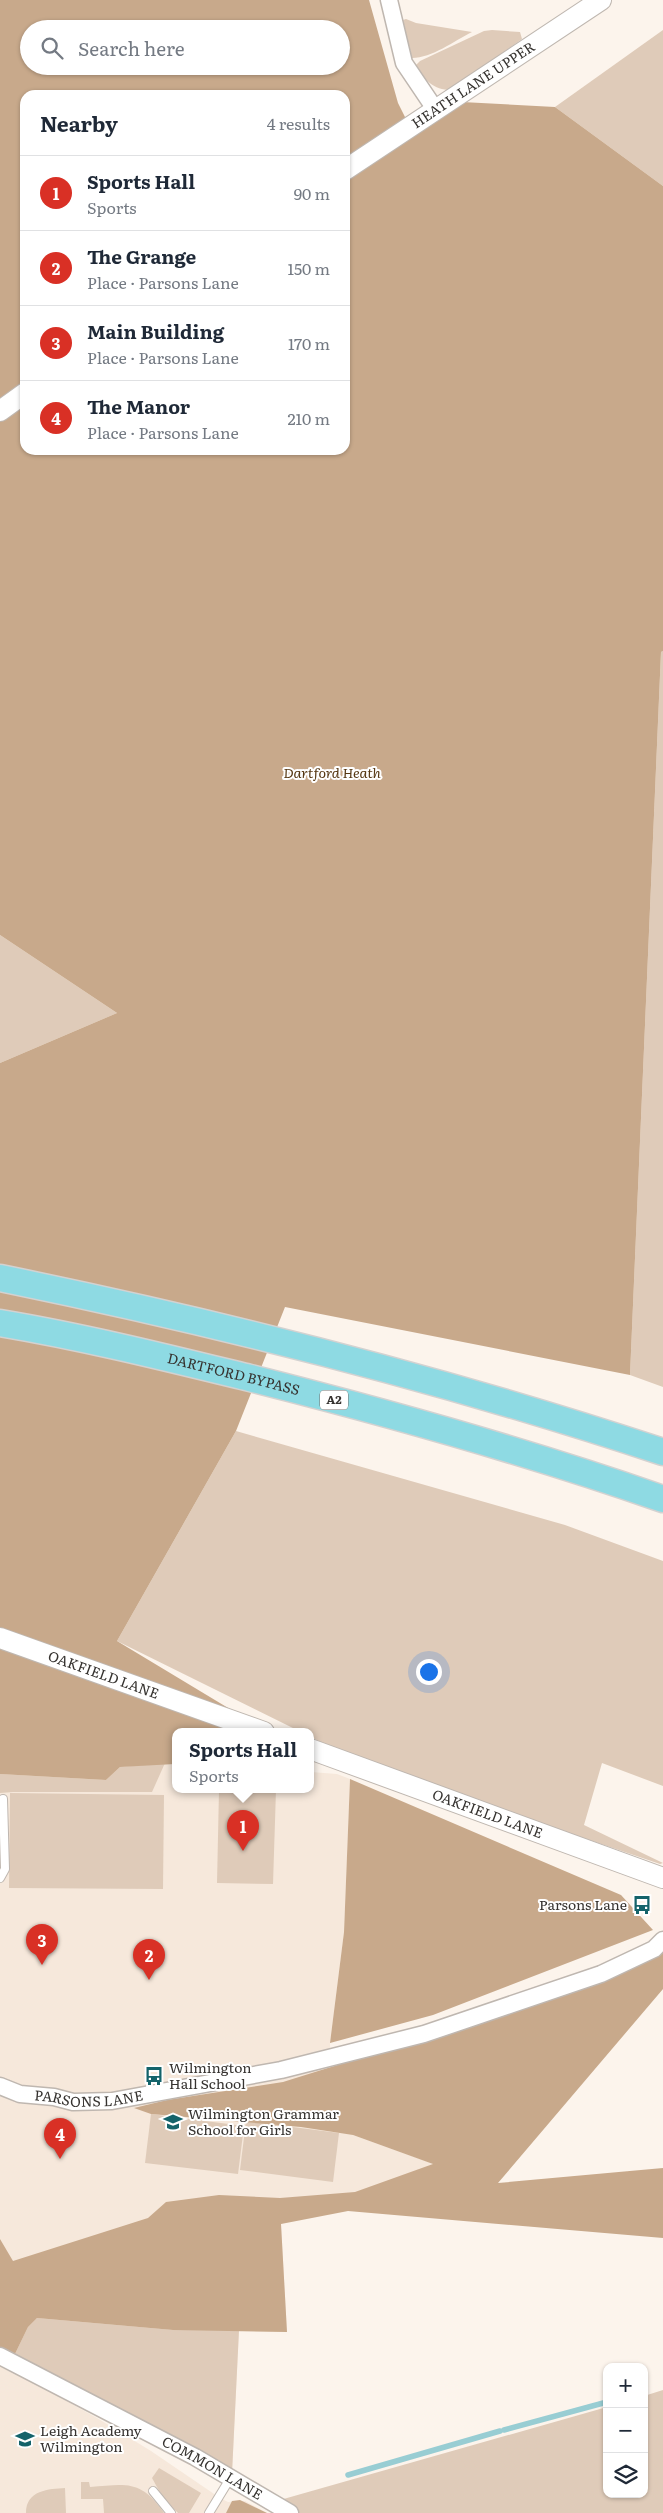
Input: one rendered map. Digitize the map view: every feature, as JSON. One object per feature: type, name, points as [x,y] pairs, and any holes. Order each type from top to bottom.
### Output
[{"type":"highway","points":[[0,1278],[147,1308],[328,1352],[472,1392],[663,1452]]},
{"type":"highway","name":"DARTFORD BYPASS","points":[[0,1323],[166,1358],[315,1394],[472,1438],[663,1499]]},
{"type":"street","points":[[389,0],[404,63],[435,108]]},
{"type":"street","name":"HEATH LANE UPPER","points":[[350,167],[435,108],[601,0]]},
{"type":"street","points":[[0,411],[20,397]]},
{"type":"street","name":"OAKFIELD LANE","points":[[0,1638],[253,1728]]},
{"type":"street","name":"OAKFIELD LANE","points":[[314,1750],[663,1878]]},
{"type":"street","name":"PARSONS LANE","points":[[0,2086],[20,2094],[38,2095],[74,2102],[117,2100],[300,2065],[424,2034],[601,1974],[654,1949],[663,1940]]},
{"type":"street","name":"COMMON LANE","points":[[0,2356],[231,2477],[290,2513]]},
{"type":"lane","points":[[0,1878],[5,1869],[4,1799]]},
{"type":"lane","points":[[209,2513],[231,2477]]},
{"type":"lane","points":[[154,2491],[171,2513]]},
{"type":"shaded area","points":[[406,19],[416,23],[472,32],[435,52],[412,58],[403,20]]},
{"type":"shaded area","points":[[663,30],[663,186],[555,107]]},
{"type":"shaded area","points":[[484,31],[520,32],[522,39],[451,90],[434,86],[422,76],[415,66],[420,61]]},
{"type":"shaded area","points":[[663,651],[663,1387],[630,1375],[661,652]]},
{"type":"shaded area","points":[[0,935],[117,1013],[0,1063]]},
{"type":"shaded area","points":[[236,1431],[565,1525],[663,1561],[663,1786],[602,1763],[584,1825],[663,1863],[660,1864],[463,1797],[338,1751],[314,1739],[314,1728],[293,1728],[117,1641]]},
{"type":"shaded area","points":[[165,1763],[152,1792],[0,1793],[0,1774],[106,1780],[120,1767]]},
{"type":"shaded area","name":"Wilmington Grammar School for Girls","points":[[172,1764],[172,1793],[314,1793],[314,1772],[337,1774],[350,1779],[344,1932],[330,2043],[331,2083],[353,2135],[434,2164],[281,2224],[287,2332],[239,2330],[232,2473],[0,2349],[0,1774]]},
{"type":"shaded area","points":[[10,1793],[164,1795],[163,1889],[9,1888]]},
{"type":"shaded area","points":[[219,1793],[276,1793],[273,1884],[217,1883]]},
{"type":"shaded area","points":[[151,2114],[244,2126],[238,2174],[145,2163]]},
{"type":"shaded area","points":[[246,2121],[339,2133],[333,2182],[240,2170]]},
{"type":"shaded area","points":[[37,2318],[173,2330],[239,2330],[232,2473],[14,2356],[28,2327]]},
{"type":"shaded area","points":[[0,2367],[29,2380],[97,2418],[151,2451],[220,2498],[228,2502],[245,2501],[267,2513],[0,2513]]},
{"type":"shaded area","points":[[663,2390],[663,2513],[291,2513],[273,2502],[603,2408],[603,2498],[648,2498],[648,2395]]},
{"type":"shaded area","points":[[159,2468],[201,2493],[189,2513],[178,2513],[162,2496],[152,2478]]},
{"type":"shaded area","points":[[81,2482],[89,2482],[90,2487],[133,2486],[148,2495],[164,2513],[104,2513],[103,2499],[81,2499]]},
{"type":"shaded area","points":[[65,2488],[66,2513],[26,2513],[27,2505],[34,2495],[46,2490]]},
{"type":"green space","name":"Dartford Heath","points":[[0,0],[369,0],[398,103],[414,135],[462,102],[555,107],[663,186],[663,651],[661,652],[630,1375],[285,1307],[236,1431],[117,1641],[261,1728],[172,1728],[172,1764],[120,1767],[106,1780],[0,1774],[0,1063],[117,1013],[0,935]]},
{"type":"green space","points":[[350,1779],[621,1895],[653,1930],[433,2015],[330,2043],[344,1932]]},
{"type":"green space","points":[[663,1945],[663,1989],[498,2183],[663,2168],[663,2238],[348,2211],[281,2224],[287,2332],[173,2330],[37,2318],[28,2327],[14,2356],[0,2349],[0,2239],[13,2261],[148,2218],[166,2202],[219,2195],[280,2198],[355,2192],[433,2164],[353,2135],[301,2127],[151,2114],[134,2108],[167,2100],[283,2082],[424,2038]]},
{"type":"green space","points":[[240,2500],[267,2513],[226,2513],[232,2501]]},
{"type":"waterway","points":[[504,2430],[603,2403]]},
{"type":"waterway","points":[[348,2475],[500,2431]]},
{"type":"place","name":"Sports Hall","points":[[243,1851]]},
{"type":"place","name":"Parsons Lane","points":[[642,1905]]},
{"type":"place","name":"Main Building","points":[[42,1965]]},
{"type":"place","name":"The Grange","points":[[149,1980]]},
{"type":"place","name":"Wilmington Hall School","points":[[154,2076]]},
{"type":"place","name":"Wilmington Grammar School for Girls","points":[[173,2122]]},
{"type":"place","name":"The Manor","points":[[60,2159]]},
{"type":"place","name":"Leigh Academy Wilmington","points":[[25,2439]]}]
